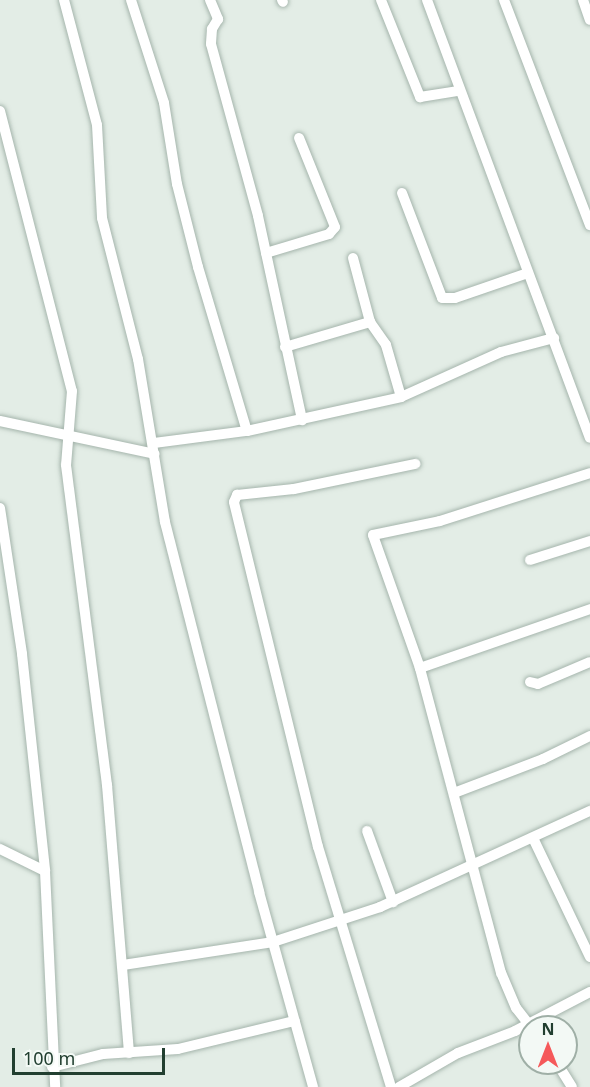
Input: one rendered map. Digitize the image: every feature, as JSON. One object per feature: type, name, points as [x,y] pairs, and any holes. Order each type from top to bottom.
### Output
[{"type":"street","points":[[64,0],[97,125],[102,218],[138,359],[165,522],[273,942],[313,1087]]},
{"type":"street","points":[[131,0],[164,103],[177,184],[198,267],[247,431]]},
{"type":"street","points":[[210,0],[218,19],[212,29],[211,44],[266,253],[302,420]]},
{"type":"street","points":[[381,0],[420,97],[459,91]]},
{"type":"street","points":[[427,0],[590,438]]},
{"type":"street","points":[[504,0],[590,225]]},
{"type":"street","points":[[583,0],[590,20]]},
{"type":"street","points":[[0,111],[72,391],[67,435],[70,508],[107,785],[129,1053]]},
{"type":"street","points":[[266,253],[329,234],[335,227],[299,138]]},
{"type":"street","points":[[402,193],[442,298],[455,298],[528,273]]},
{"type":"street","points":[[353,258],[369,322],[386,345],[400,397]]},
{"type":"street","points":[[285,347],[369,322]]},
{"type":"street","points":[[0,421],[154,449],[302,420],[400,397],[501,352],[554,338]]},
{"type":"street","points":[[391,1087],[340,918],[238,530],[234,498],[415,464]]},
{"type":"street","points":[[523,1015],[503,981],[420,668],[373,535],[440,521],[590,473]]},
{"type":"street","points":[[0,508],[22,654],[45,871],[51,1066],[55,1087]]},
{"type":"street","points":[[530,560],[590,541]]},
{"type":"street","points":[[420,668],[590,609]]},
{"type":"street","points":[[531,682],[538,684],[590,662]]},
{"type":"street","points":[[454,793],[543,759],[590,736]]},
{"type":"street","points":[[123,964],[273,942],[393,902],[590,811]]},
{"type":"street","points":[[367,831],[393,902]]},
{"type":"street","points":[[533,838],[590,957]]},
{"type":"street","points":[[0,849],[45,871]]},
{"type":"street","points":[[547,1015],[590,992]]},
{"type":"street","points":[[51,1066],[103,1054],[178,1049],[295,1022]]},
{"type":"street","points":[[399,1087],[458,1053],[518,1029]]}]
